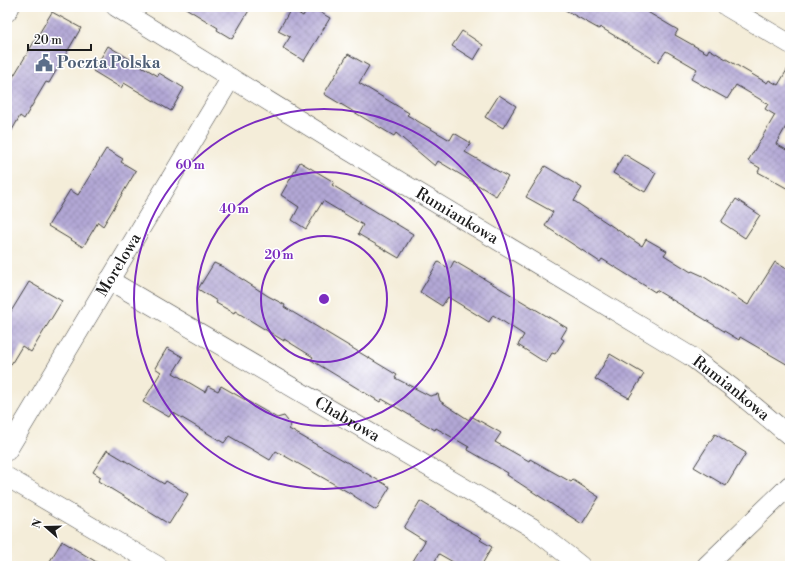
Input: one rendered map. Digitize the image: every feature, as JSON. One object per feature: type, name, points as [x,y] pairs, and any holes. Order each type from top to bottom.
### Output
[{"type":"street","points":[[7,12],[10,7]]},
{"type":"street","name":"Rumiankowa","points":[[116,7],[690,356],[731,387],[790,436]]},
{"type":"street","points":[[727,7],[790,44]]},
{"type":"street","name":"Morelowa","points":[[7,451],[231,78]]},
{"type":"street","name":"Chabrowa","points":[[109,280],[533,528],[581,566]]},
{"type":"street","points":[[7,477],[158,566]]},
{"type":"street","points":[[706,566],[790,485]]},
{"type":"building","points":[[184,7],[251,7],[232,39],[217,30],[218,28]]},
{"type":"building","points":[[308,7],[311,7],[330,18],[304,61],[283,48],[290,37],[278,31],[291,9],[303,16]]},
{"type":"building","points":[[560,7],[639,7],[678,30],[675,35],[707,53],[709,49],[767,83],[769,80],[778,85],[790,65],[790,124],[788,123],[776,144],[790,152],[790,190],[758,172],[760,168],[748,161],[775,115],[765,109],[768,104],[736,85],[727,99],[691,79],[697,69],[666,51],[658,62],[600,27],[599,29]]},
{"type":"building","points":[[52,12],[81,28],[49,83],[46,82],[24,119],[20,116],[7,139],[7,87]]},
{"type":"building","points":[[462,31],[483,45],[474,60],[452,46]]},
{"type":"building","points":[[108,46],[158,76],[159,73],[184,88],[171,111],[124,83],[121,88],[93,71]]},
{"type":"building","points":[[348,54],[369,66],[359,83],[409,113],[407,115],[450,140],[454,133],[471,143],[465,152],[508,177],[496,196],[438,161],[435,166],[396,133],[394,136],[324,94]]},
{"type":"building","points":[[499,95],[516,106],[503,128],[485,117]]},
{"type":"building","points":[[106,149],[123,159],[121,162],[136,171],[103,226],[98,222],[83,247],[48,226],[70,190],[78,195]]},
{"type":"building","points":[[624,154],[656,173],[645,192],[613,173]]},
{"type":"building","points":[[300,162],[334,182],[332,185],[413,234],[399,258],[358,234],[363,225],[323,201],[306,229],[292,220],[299,207],[281,195]]},
{"type":"building","points":[[545,166],[582,188],[574,201],[642,246],[646,239],[667,251],[664,255],[691,272],[692,271],[701,275],[748,305],[775,262],[790,271],[790,366],[740,337],[739,340],[656,290],[655,292],[602,259],[600,262],[545,226],[553,212],[526,197]]},
{"type":"building","points":[[736,199],[760,215],[745,238],[721,222]]},
{"type":"building","points":[[454,261],[567,328],[561,338],[564,340],[555,354],[552,353],[546,363],[518,345],[524,335],[493,315],[489,322],[448,297],[442,306],[420,292],[438,262],[450,269]]},
{"type":"building","points":[[214,263],[223,267],[268,296],[285,305],[284,307],[397,375],[395,378],[430,396],[438,394],[440,401],[469,420],[471,416],[501,433],[495,442],[529,461],[530,459],[571,482],[573,480],[599,497],[582,524],[507,475],[508,473],[468,450],[469,447],[436,428],[435,430],[382,399],[380,402],[311,360],[313,357],[284,339],[284,341],[235,311],[234,313],[216,303],[217,301],[198,289]]},
{"type":"building","points":[[29,282],[62,301],[31,352],[22,346],[7,371],[7,318]]},
{"type":"building","points":[[167,348],[183,357],[173,373],[205,392],[208,386],[218,391],[221,386],[277,418],[284,416],[291,425],[289,429],[390,487],[376,510],[355,496],[276,451],[270,460],[229,436],[224,443],[172,412],[169,417],[143,402],[161,372],[155,368]]},
{"type":"building","points":[[610,354],[644,374],[629,398],[595,379]]},
{"type":"building","points":[[715,434],[746,453],[726,486],[694,467]]},
{"type":"building","points":[[107,450],[164,484],[166,481],[188,494],[169,524],[98,481],[101,477],[93,472]]},
{"type":"building","points":[[420,501],[482,538],[480,540],[492,547],[481,566],[460,566],[439,554],[432,566],[410,566],[425,541],[404,528]]},
{"type":"building","points":[[62,541],[103,566],[47,566]]},
{"type":"place","name":"Poczta Polska","points":[[44,63]]}]
